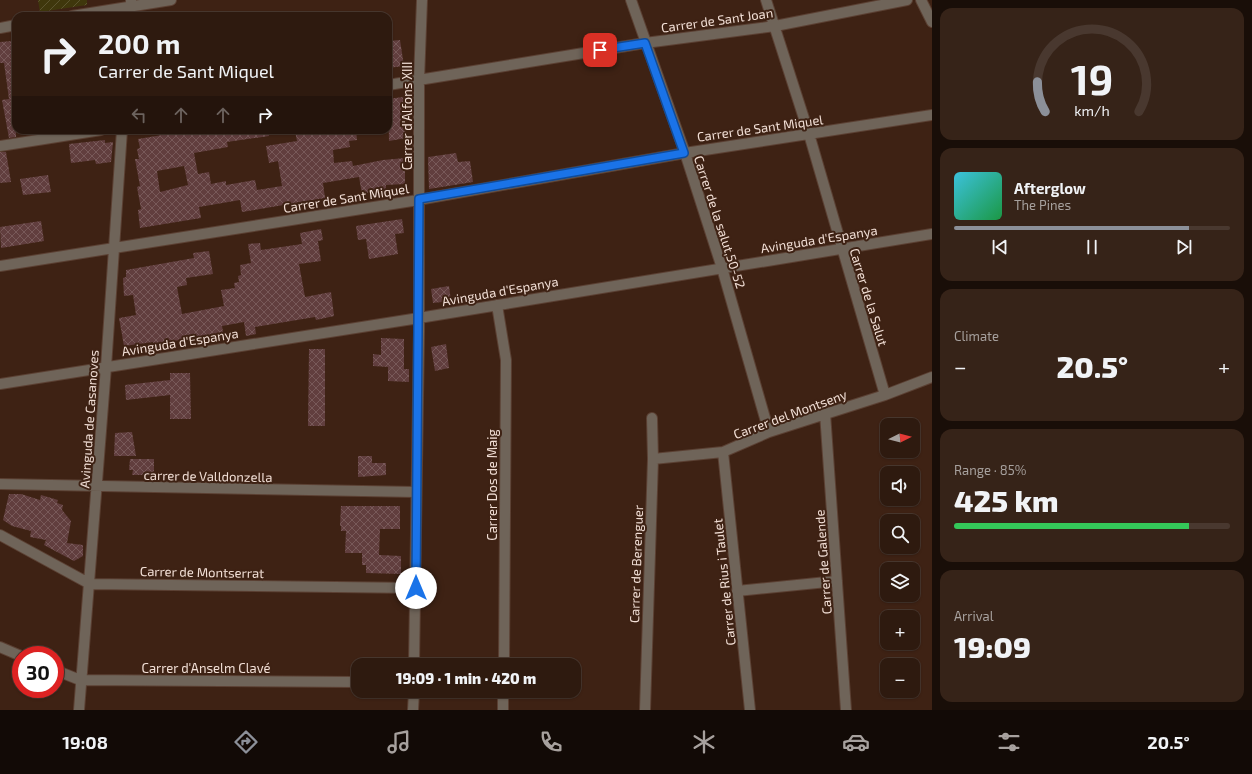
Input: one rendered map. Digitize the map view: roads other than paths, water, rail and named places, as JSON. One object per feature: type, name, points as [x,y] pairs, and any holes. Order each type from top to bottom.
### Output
[{"type":"street","points":[[98,12],[171,0]]},
{"type":"street","name":"Carrer d'Alfons XIII","points":[[414,658],[419,318],[419,80],[422,0]]},
{"type":"street","name":"Carrer de la salut,50-52","points":[[631,0],[722,268],[769,432]]},
{"type":"street","name":"Carrer de la Salut","points":[[766,0],[809,134],[885,395]]},
{"type":"street","name":"Carrer de Sant Joan","points":[[392,84],[645,43],[775,26],[907,0]]},
{"type":"street","points":[[921,0],[932,22]]},
{"type":"street","points":[[0,28],[12,26]]},
{"type":"street","name":"Carrer de Sant Miquel","points":[[0,266],[419,199],[684,153],[932,115]]},
{"type":"street","points":[[0,146],[76,134]]},
{"type":"street","name":"Avinguda de Casanoves","points":[[79,710],[80,680],[90,584],[122,134]]},
{"type":"street","name":"Avinguda d'Espanya","points":[[0,384],[419,318],[932,234]]},
{"type":"street","name":"Carrer Dos de Maig","points":[[497,305],[506,360],[504,658]]},
{"type":"street","name":"Carrer del Montseny","points":[[653,459],[723,452],[769,432],[885,395],[932,377]]},
{"type":"street","name":"Carrer de Galende","points":[[825,413],[846,710]]},
{"type":"street","name":"Carrer de Berenguer","points":[[645,710],[653,459],[652,418]]},
{"type":"street","name":"Carrer de Rius i Taulet","points":[[723,452],[750,710]]},
{"type":"street","name":"carrer de Valldonzella","points":[[0,484],[416,492]]},
{"type":"street","name":"Carrer de Montserrat","points":[[0,535],[90,584],[416,588]]},
{"type":"street","points":[[737,592],[837,581]]},
{"type":"street","points":[[0,647],[12,652]]},
{"type":"street","name":"Carrer d'Anselm Clavé","points":[[64,674],[80,680],[351,682]]},
{"type":"street","points":[[413,710],[414,698]]},
{"type":"street","points":[[503,698],[503,710]]}]
